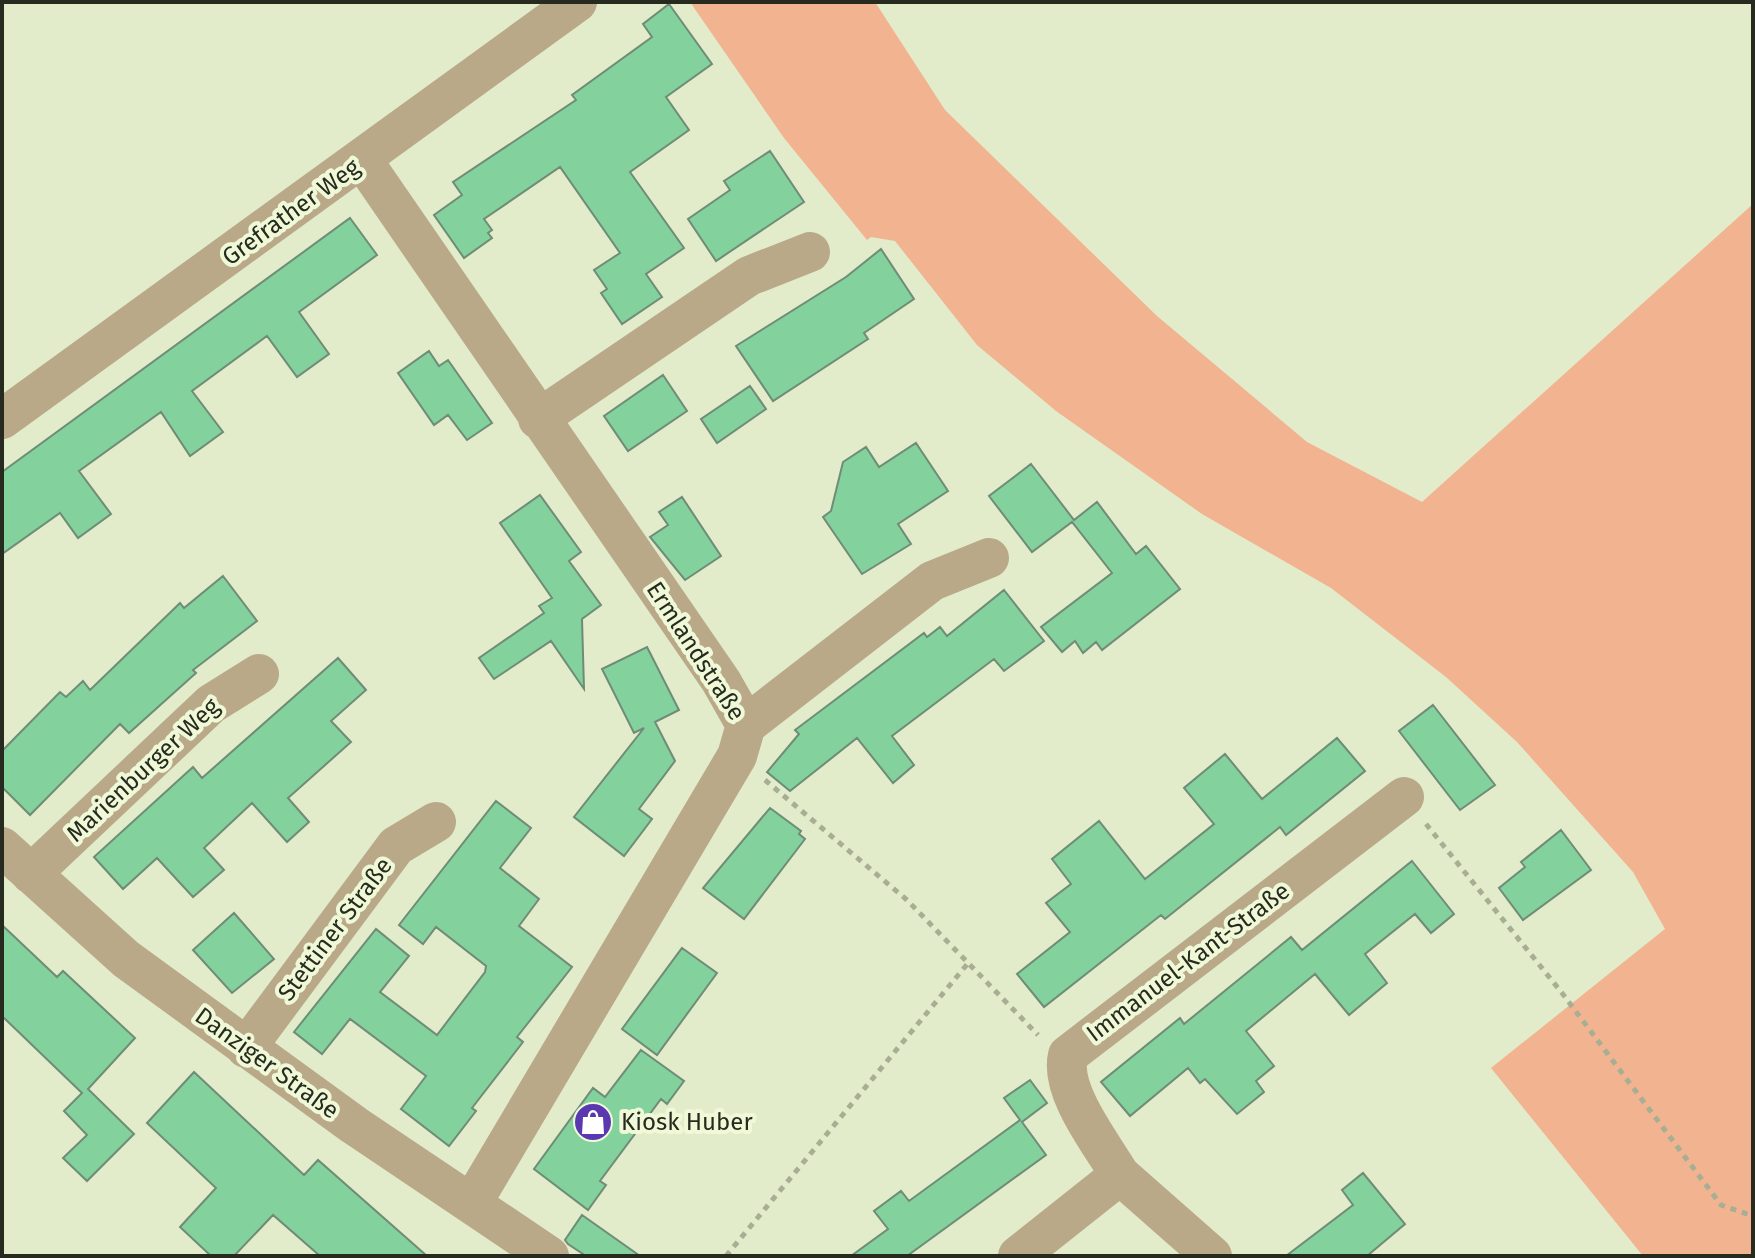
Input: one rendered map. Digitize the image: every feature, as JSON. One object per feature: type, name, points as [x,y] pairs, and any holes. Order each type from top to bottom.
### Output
[{"type":"street","name":"Grefrather Weg","points":[[2,419],[363,161],[577,2]]},
{"type":"street","name":"Ermlandstraße","points":[[363,161],[721,681],[741,740],[472,1203]]},
{"type":"street","points":[[538,419],[749,276],[810,252]]},
{"type":"street","points":[[741,740],[932,581],[989,558]]},
{"type":"street","name":"Marienburger Weg","points":[[31,874],[211,704],[259,674]]},
{"type":"street","name":"Immanuel-Kant-Straße","points":[[1212,1256],[1120,1175],[1069,1089],[1064,1070],[1068,1055],[1404,797]]},
{"type":"street","name":"Stettiner Straße","points":[[246,1048],[396,846],[436,822]]},
{"type":"street","name":"Danziger Straße","points":[[2,847],[126,959],[246,1048],[549,1256]]},
{"type":"street","points":[[1018,1256],[1120,1175]]},
{"type":"path","points":[[741,740],[907,900],[1048,1045],[1068,1055]]},
{"type":"path","points":[[1404,797],[1562,993],[1721,1205],[1753,1216]]},
{"type":"path","points":[[726,1256],[969,962]]},
{"type":"shaded area","points":[[690,2],[875,2],[945,110],[1157,316],[1307,442],[1422,502],[1753,204],[1753,1256],[1643,1256],[1491,1068],[1665,929],[1633,872],[1517,742],[1446,677],[1331,588],[1202,514],[1056,411],[977,345],[895,241],[871,237],[867,240],[784,138]]},
{"type":"building","points":[[669,4],[712,64],[666,97],[689,130],[630,172],[684,248],[646,274],[662,297],[622,324],[601,293],[607,289],[594,270],[620,253],[560,167],[484,219],[492,230],[488,233],[492,238],[464,258],[434,215],[462,195],[453,182],[576,100],[572,95],[652,37],[643,24]]},
{"type":"building","points":[[770,151],[804,202],[716,261],[688,219],[730,190],[724,181]]},
{"type":"building","points":[[350,218],[377,255],[299,312],[329,354],[297,377],[267,336],[192,391],[223,432],[190,456],[161,412],[79,471],[111,514],[78,538],[60,513],[2,554],[2,472]]},
{"type":"building","points":[[881,249],[914,299],[864,333],[868,339],[773,401],[736,346],[846,277]]},
{"type":"building","points":[[429,351],[439,366],[448,360],[492,423],[467,440],[448,415],[434,425],[398,373]]},
{"type":"building","points":[[663,375],[687,411],[628,451],[604,416]]},
{"type":"building","points":[[750,386],[766,409],[717,443],[701,419]]},
{"type":"building","points":[[916,443],[948,491],[898,524],[911,544],[862,574],[823,517],[831,511],[843,462],[866,447],[879,467]]},
{"type":"building","points":[[1031,464],[1074,520],[1097,502],[1136,554],[1146,546],[1180,589],[1102,650],[1096,642],[1083,653],[1075,641],[1062,652],[1041,627],[1112,573],[1072,522],[1032,552],[989,496]]},
{"type":"building","points":[[540,495],[581,552],[569,561],[601,605],[582,619],[584,689],[551,641],[494,679],[479,658],[544,613],[539,606],[552,598],[500,523]]},
{"type":"building","points":[[682,497],[721,556],[685,580],[650,537],[668,525],[659,512]]},
{"type":"building","points":[[223,576],[257,621],[193,670],[196,673],[129,733],[120,724],[30,815],[2,787],[2,751],[60,692],[66,697],[83,681],[90,690],[180,603],[184,608]]},
{"type":"building","points":[[1004,590],[1044,641],[1004,671],[994,659],[892,736],[914,765],[893,783],[857,738],[790,791],[767,772],[799,734],[795,730],[924,633],[927,637],[940,627],[947,636]]},
{"type":"building","points":[[647,647],[679,710],[655,722],[675,761],[639,809],[652,819],[624,856],[574,817],[644,728],[634,733],[602,669]]},
{"type":"building","points":[[338,658],[366,690],[331,721],[351,742],[288,798],[309,822],[287,842],[252,803],[204,848],[224,870],[193,897],[157,858],[123,889],[94,857],[193,767],[202,778]]},
{"type":"building","points":[[1433,705],[1495,785],[1460,810],[1399,731]]},
{"type":"building","points":[[1337,738],[1365,771],[1286,835],[1280,827],[1165,919],[1161,915],[1044,1007],[1017,974],[1070,932],[1046,903],[1071,884],[1052,859],[1099,821],[1145,879],[1214,824],[1184,788],[1225,754],[1262,799]]},
{"type":"building","points":[[496,801],[531,828],[500,868],[539,899],[519,926],[572,967],[517,1037],[523,1042],[472,1108],[476,1111],[449,1146],[401,1109],[426,1076],[350,1019],[322,1054],[294,1032],[376,929],[409,956],[380,992],[437,1035],[485,972],[486,966],[436,927],[423,944],[399,925]]},
{"type":"building","points":[[770,808],[801,831],[799,834],[805,839],[744,919],[703,888]]},
{"type":"building","points":[[1561,830],[1591,870],[1523,920],[1499,888],[1525,867],[1521,862]]},
{"type":"building","points":[[1412,861],[1454,914],[1431,933],[1415,914],[1365,954],[1387,983],[1349,1015],[1315,974],[1246,1031],[1274,1066],[1256,1081],[1264,1092],[1237,1114],[1205,1079],[1200,1083],[1188,1068],[1130,1116],[1101,1082],[1180,1018],[1184,1024],[1291,937],[1302,950]]},
{"type":"building","points":[[234,913],[274,959],[232,993],[193,950]]},
{"type":"building","points":[[2,925],[57,977],[63,971],[135,1038],[88,1089],[134,1134],[87,1181],[63,1158],[87,1135],[64,1111],[82,1093],[2,1016]]},
{"type":"building","points":[[682,948],[717,973],[657,1055],[622,1029]]},
{"type":"building","points":[[641,1050],[684,1081],[667,1104],[661,1099],[600,1181],[606,1185],[588,1210],[534,1169],[593,1088],[605,1097]]},
{"type":"building","points":[[194,1072],[304,1175],[318,1160],[427,1256],[320,1256],[273,1215],[234,1256],[211,1256],[180,1227],[216,1188],[147,1123]]},
{"type":"building","points":[[1030,1080],[1047,1103],[1022,1122],[1046,1155],[907,1256],[851,1256],[888,1229],[874,1211],[901,1191],[909,1201],[1020,1120],[1004,1098]]},
{"type":"building","points":[[1363,1173],[1405,1224],[1367,1256],[1286,1256],[1353,1205],[1342,1190]]},
{"type":"building","points":[[582,1215],[640,1256],[586,1256],[568,1244],[565,1240]]},
{"type":"place","name":"Kiosk Huber","points":[[593,1122]]}]
